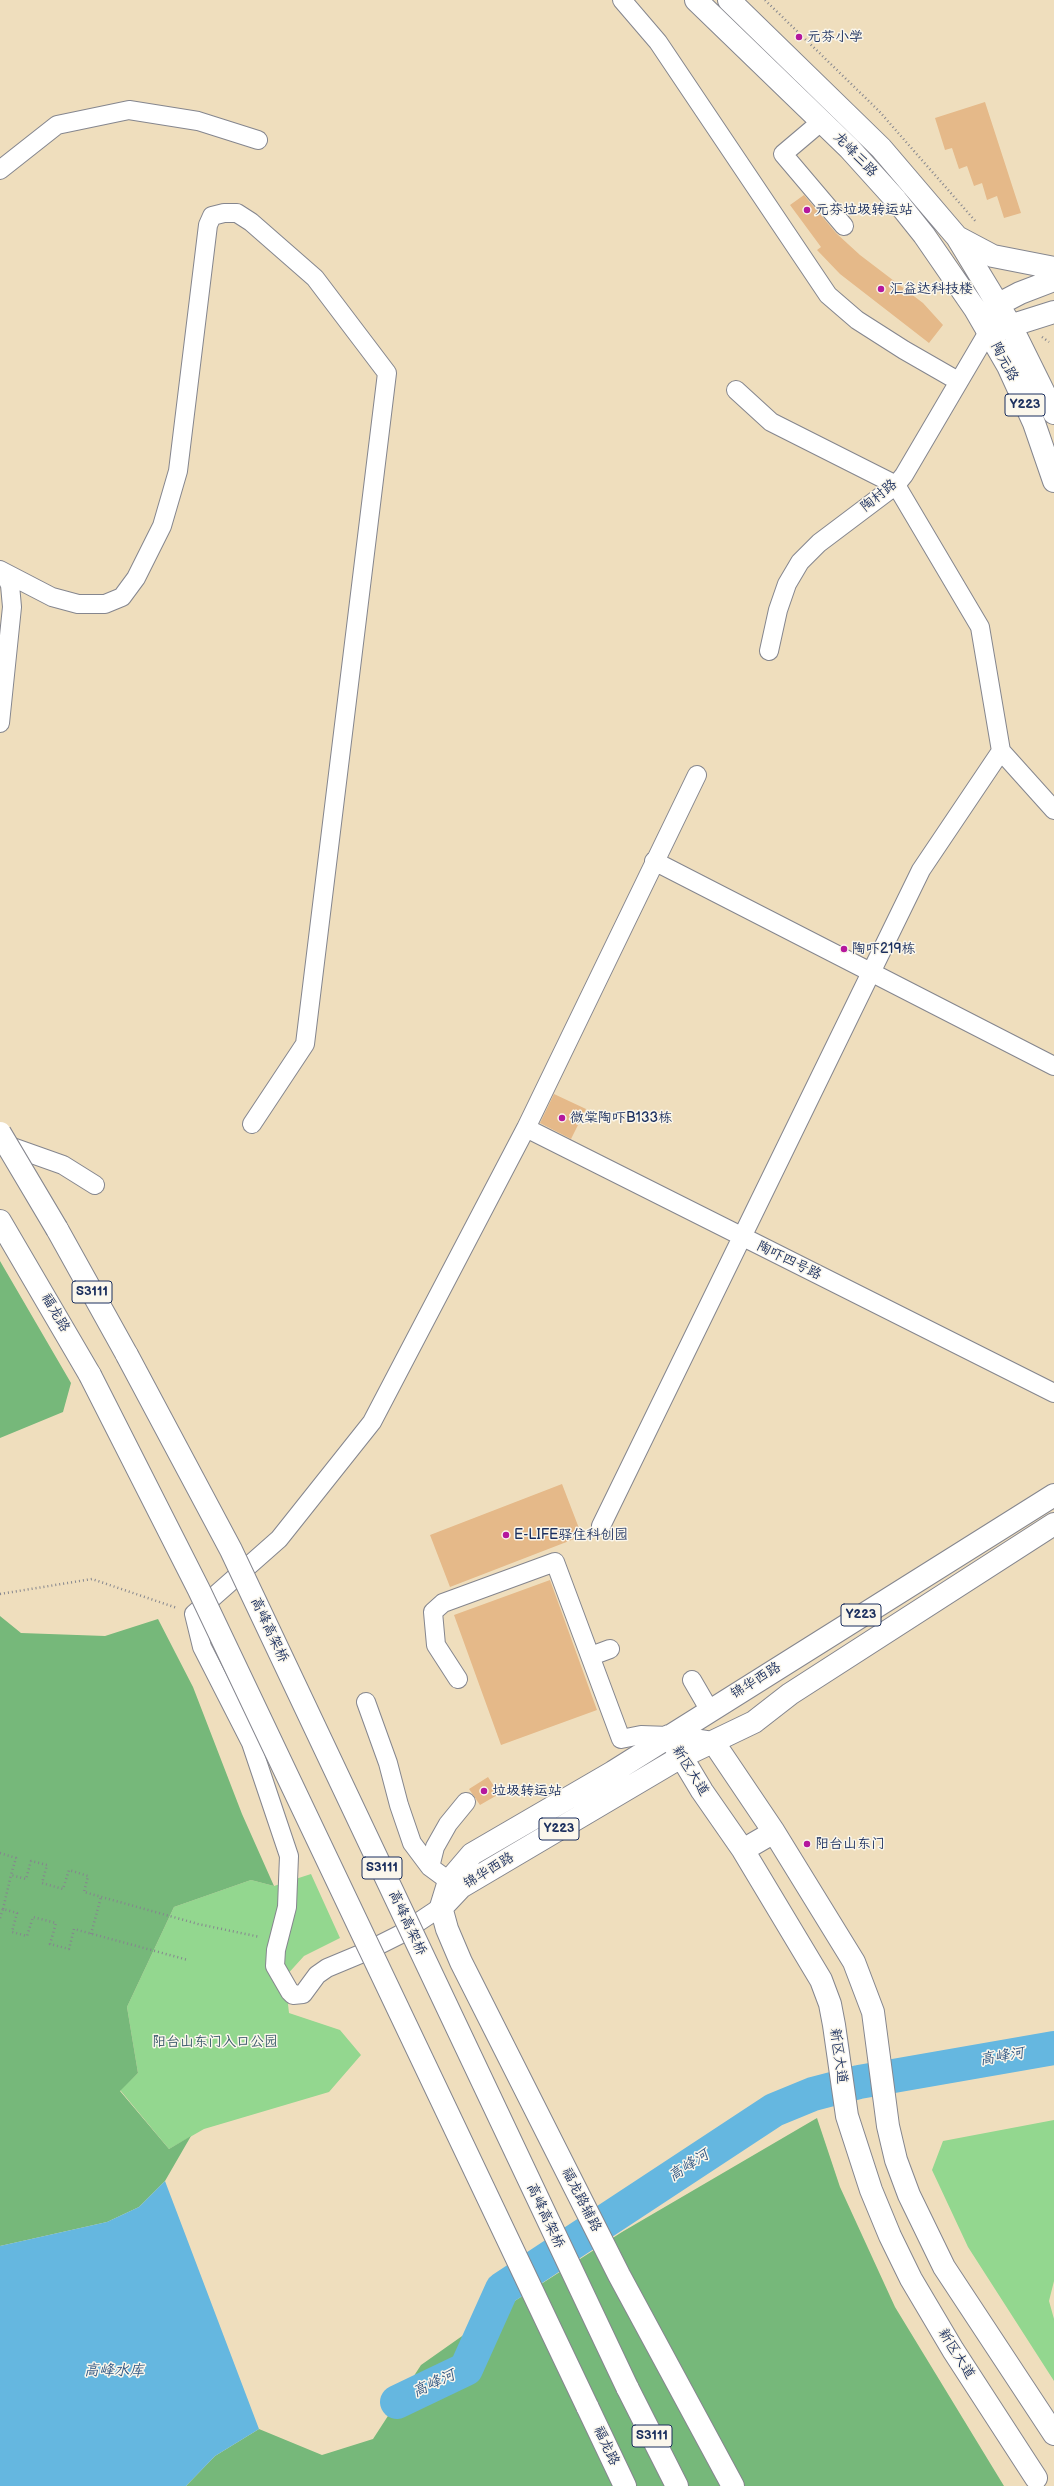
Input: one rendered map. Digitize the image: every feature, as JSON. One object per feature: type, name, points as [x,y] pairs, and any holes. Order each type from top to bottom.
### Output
[{"type":"main road","name":"龙峰三路","points":[[696,0],[865,164],[911,218],[951,273],[988,332]]},
{"type":"main road","name":"龙峰三路","points":[[729,0],[876,143],[957,237],[999,304]]},
{"type":"main road","points":[[957,237],[993,256],[1017,263],[1054,268]]},
{"type":"main road","points":[[988,332],[999,304],[1020,292],[1054,280]]},
{"type":"main road","name":"陶元路","points":[[999,304],[1054,413]]},
{"type":"main road","points":[[988,332],[1054,312]]},
{"type":"main road","name":"陶元路","points":[[988,332],[1008,366],[1034,423],[1054,481]]},
{"type":"main road","name":"高峰高架桥","points":[[0,1133],[57,1229],[128,1355],[231,1550],[627,2387],[677,2486]]},
{"type":"main road","name":"福龙路","points":[[0,1221],[20,1252],[90,1374],[199,1590],[625,2486]]},
{"type":"main road","name":"锦华西路","points":[[441,1908],[449,1881],[472,1854],[613,1772],[1054,1495]]},
{"type":"main road","name":"锦华西路","points":[[441,1908],[461,1887],[681,1757],[714,1743],[754,1722],[803,1686],[1054,1524]]},
{"type":"main road","name":"新区大道","points":[[669,1736],[714,1743]]},
{"type":"main road","name":"新区大道","points":[[669,1736],[681,1757],[743,1850],[821,1980],[830,2004],[847,2116],[871,2190],[912,2279],[953,2350],[1036,2478]]},
{"type":"main road","points":[[714,1743],[774,1832],[854,1962],[873,2012],[885,2107],[896,2160],[909,2195],[944,2267],[1054,2434]]},
{"type":"main road","points":[[743,1850],[774,1832]]},
{"type":"main road","name":"福龙路辅路","points":[[441,1908],[447,1929],[461,1962],[619,2275],[733,2486]]},
{"type":"street","points":[[622,0],[658,42],[828,295],[857,320],[904,350],[958,381]]},
{"type":"street","points":[[0,170],[57,125],[129,110],[198,120],[258,140]]},
{"type":"street","points":[[822,121],[783,154],[844,226]]},
{"type":"street","points":[[2,572],[52,597],[78,604],[105,604],[122,597],[136,578],[162,526],[178,471],[208,225],[212,216],[224,212],[237,213],[251,222],[315,278],[387,373],[305,1044],[252,1124]]},
{"type":"street","name":"陶村路","points":[[769,651],[778,610],[787,584],[800,562],[819,543],[896,485],[911,465],[958,381],[988,332]]},
{"type":"street","points":[[736,390],[771,422],[896,485],[980,628],[1001,752],[1054,810]]},
{"type":"street","points":[[0,723],[12,607],[10,585],[2,572]]},
{"type":"street","points":[[601,1526],[743,1239],[921,870],[1001,752]]},
{"type":"street","points":[[441,1908],[399,1935],[363,1953],[327,1968],[317,1975],[303,1994],[293,1995],[290,1992],[275,1966],[276,1950],[287,1907],[289,1856],[251,1743],[202,1647],[194,1614],[279,1539],[372,1422],[526,1128],[654,861],[697,775]]},
{"type":"street","points":[[654,861],[870,974],[1054,1066]]},
{"type":"street","name":"陶吓四号路","points":[[526,1128],[743,1239],[1054,1393]]},
{"type":"street","points":[[0,1143],[63,1165],[95,1185]]},
{"type":"street","points":[[458,1679],[436,1645],[432,1612],[443,1603],[556,1562],[621,1739],[640,1736],[669,1736]]},
{"type":"street","points":[[591,1656],[610,1648]]},
{"type":"street","points":[[692,1680],[710,1711]]},
{"type":"street","points":[[366,1702],[393,1777],[406,1830],[412,1843],[430,1867],[449,1881]]},
{"type":"street","points":[[430,1867],[435,1847],[448,1824],[466,1802]]},
{"type":"path","points":[[0,1594],[92,1580],[194,1614]]},
{"type":"path","points":[[0,1853],[16,1858],[0,1918]]},
{"type":"path","points":[[11,1875],[26,1879],[31,1861],[46,1865],[42,1883],[63,1889],[69,1870],[88,1876],[84,1892],[198,1924],[265,1938]]},
{"type":"path","points":[[91,1934],[101,1897]]},
{"type":"path","points":[[2,1909],[17,1913],[12,1932],[27,1936],[32,1917],[56,1923],[50,1944],[69,1949],[74,1930],[188,1960]]},
{"type":"green space","points":[[0,1261],[71,1383],[63,1412],[0,1438]]},
{"type":"green space","points":[[0,1616],[21,1633],[105,1636],[158,1619],[193,1687],[242,1814],[274,1886],[251,1880],[174,1907],[127,2007],[138,2073],[120,2091],[169,2149],[191,2136],[165,2181],[139,2207],[107,2222],[0,2246]]},
{"type":"green space","name":"阳台山东门入口公园","points":[[311,1874],[340,1938],[304,1956],[285,1977],[289,2013],[340,2030],[361,2055],[329,2092],[204,2129],[169,2149],[120,2090],[138,2073],[127,2007],[174,1907],[251,1880],[274,1886]]},
{"type":"green space","points":[[817,2118],[840,2187],[895,2307],[1004,2486],[186,2486],[215,2456],[259,2429],[322,2455],[373,2439],[421,2365],[482,2322],[622,2232]]},
{"type":"green space","points":[[1054,2120],[1054,2281],[1049,2301],[1054,2319],[1054,2381],[968,2247],[932,2170],[943,2141]]},
{"type":"water","name":"高峰水库","points":[[165,2181],[259,2429],[215,2456],[186,2486],[0,2486],[0,2246],[107,2222],[139,2207]]},
{"type":"building","points":[[985,102],[1021,213],[1004,218],[997,196],[987,200],[982,183],[974,186],[967,166],[959,169],[952,148],[945,150],[935,118]]},
{"type":"building","name":"汇益达科技楼","points":[[804,195],[836,233],[860,255],[923,303],[943,325],[929,343],[840,274],[817,250],[821,247],[790,205]]},
{"type":"building","name":"微棠陶吓B133栋","points":[[554,1094],[586,1109],[571,1139],[540,1123]]},
{"type":"building","name":"E-LIFE驿住科创园","points":[[562,1484],[582,1536],[450,1587],[430,1535]]},
{"type":"building","points":[[550,1580],[597,1710],[501,1745],[454,1615]]},
{"type":"building","name":"垃圾转运站","points":[[488,1777],[499,1794],[480,1805],[469,1789]]},
{"type":"waterway","name":"高峰河","points":[[397,2402],[466,2369],[502,2289],[774,2110],[813,2094],[859,2082],[1054,2048]]},
{"type":"place","name":"元芬小学","points":[[799,37]]},
{"type":"place","name":"元芬垃圾转运站","points":[[807,210]]},
{"type":"place","name":"汇益达科技楼","points":[[881,289]]},
{"type":"place","name":"陶吓219栋","points":[[844,949]]},
{"type":"place","name":"微棠陶吓B133栋","points":[[562,1118]]},
{"type":"place","name":"E-LIFE驿住科创园","points":[[506,1535]]},
{"type":"place","name":"垃圾转运站","points":[[484,1791]]},
{"type":"place","name":"阳台山东门","points":[[807,1844]]}]
